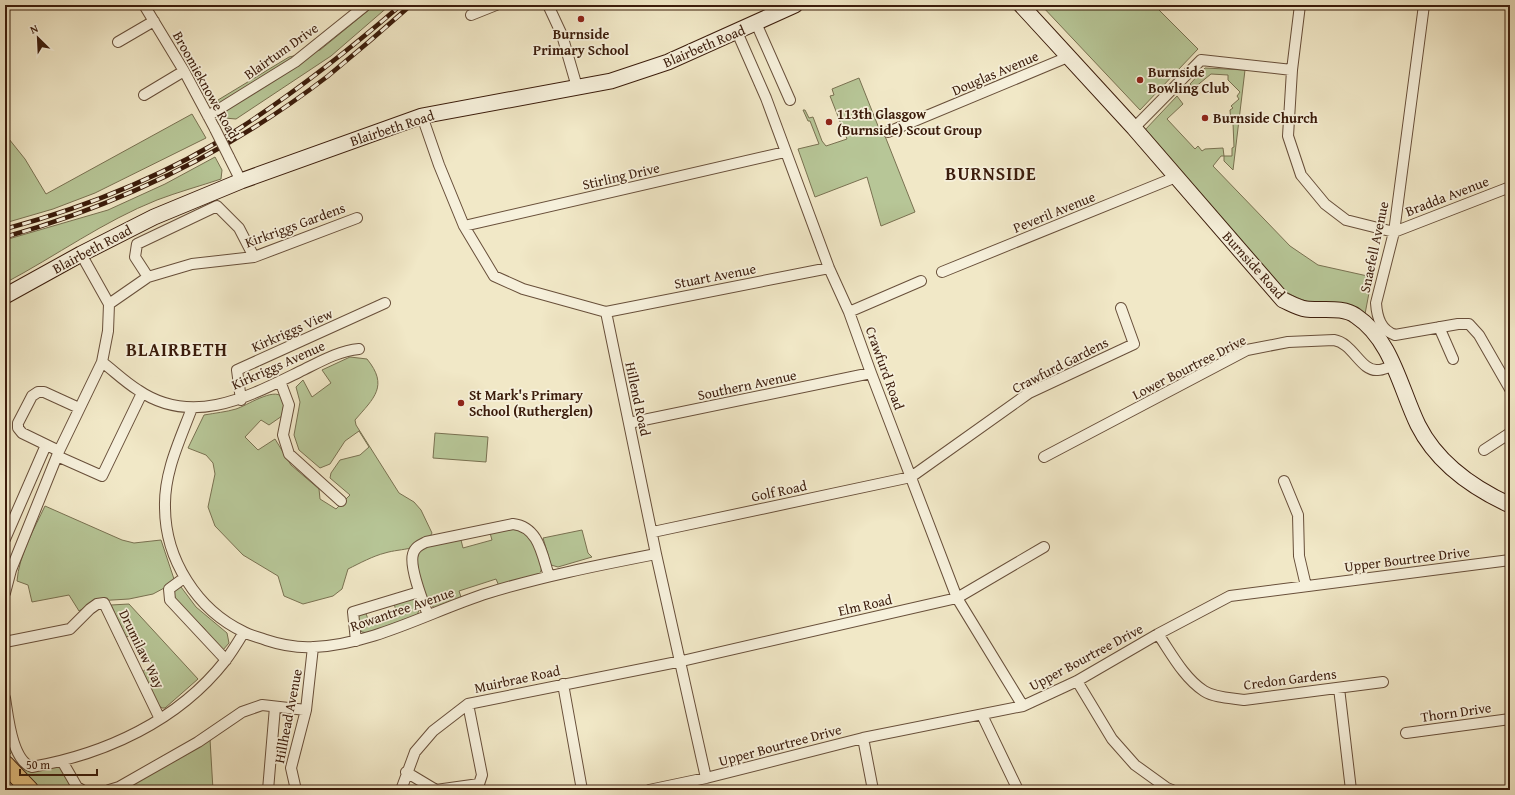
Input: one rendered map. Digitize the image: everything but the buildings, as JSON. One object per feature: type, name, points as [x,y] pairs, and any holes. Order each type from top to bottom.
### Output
[{"type":"main road","name":"Blairbeth Road","points":[[5,296],[81,254],[154,217],[241,181],[422,116],[612,81],[668,62],[756,24],[795,5]]},
{"type":"main road","name":"Burnside Road","points":[[1021,5],[1134,128],[1283,300],[1304,309],[1346,311],[1355,314],[1369,327],[1381,342],[1419,426],[1438,453],[1463,479],[1510,505]]},
{"type":"main road","points":[[13,762],[30,790]]},
{"type":"street","name":"Blairtum Drive","points":[[208,116],[295,62],[366,5]]},
{"type":"street","points":[[471,15],[496,5]]},
{"type":"street","points":[[548,5],[562,35],[577,87]]},
{"type":"street","points":[[1300,5],[1292,70],[1288,136],[1301,175],[1325,204],[1346,220],[1394,232]]},
{"type":"street","name":"Snaefell Avenue","points":[[1424,5],[1394,232],[1376,303],[1382,326],[1391,334],[1400,336],[1439,327],[1469,324],[1480,335],[1510,389]]},
{"type":"street","name":"Broomieknowe Road","points":[[148,6],[154,21],[184,71],[241,181]]},
{"type":"street","points":[[118,42],[154,21]]},
{"type":"street","points":[[756,24],[790,100]]},
{"type":"street","name":"Crawfurd Road","points":[[737,32],[766,98],[829,268],[849,312],[870,373],[957,598],[1023,706]]},
{"type":"street","name":"Douglas Avenue","points":[[888,132],[1068,57]]},
{"type":"street","points":[[1134,128],[1201,60],[1292,70]]},
{"type":"street","points":[[144,96],[184,71]]},
{"type":"street","points":[[422,116],[439,165],[464,226],[494,276],[523,289],[606,312]]},
{"type":"street","name":"Stirling Drive","points":[[464,226],[785,152]]},
{"type":"street","name":"Peveril Avenue","points":[[942,272],[1176,177]]},
{"type":"street","name":"Bradda Avenue","points":[[1394,232],[1510,187]]},
{"type":"street","points":[[148,277],[136,257],[137,244],[217,206],[239,228],[254,257]]},
{"type":"street","name":"Kirkriggs Gardens","points":[[109,304],[148,277],[192,264],[254,257],[356,218]]},
{"type":"street","points":[[5,592],[11,570],[58,454],[102,362],[108,330],[109,304],[81,254]]},
{"type":"street","name":"Stuart Avenue","points":[[606,312],[829,268]]},
{"type":"street","points":[[849,312],[921,281]]},
{"type":"street","name":"Kirkriggs View","points":[[241,400],[237,370],[386,304]]},
{"type":"street","name":"Crawfurd Gardens","points":[[911,477],[1029,394],[1134,344],[1121,308]]},
{"type":"street","name":"Hillend Road","points":[[606,312],[628,423],[653,532],[656,554],[682,661],[706,778]]},
{"type":"street","points":[[1439,327],[1453,359]]},
{"type":"street","name":"Lower Bourtree Drive","points":[[1044,457],[1247,350],[1288,342],[1334,340],[1340,341],[1347,346],[1366,367],[1377,370],[1393,366]]},
{"type":"street","name":"Kirkriggs Avenue","points":[[102,362],[142,393],[169,405],[192,408],[214,406],[241,400],[334,355],[359,349]]},
{"type":"street","name":"Southern Avenue","points":[[628,423],[870,373]]},
{"type":"street","points":[[280,382],[288,405],[283,434],[289,454],[341,501]]},
{"type":"street","points":[[79,408],[44,392],[38,392],[32,396],[18,423],[18,428],[22,433],[46,445],[58,454],[102,476],[142,393]]},
{"type":"street","name":"Rowantree Avenue","points":[[192,408],[171,466],[166,485],[165,508],[167,530],[173,553],[184,578],[212,610],[223,620],[244,632],[280,644],[313,647],[356,641],[487,594],[550,576],[656,554]]},
{"type":"street","points":[[1484,450],[1510,433]]},
{"type":"street","points":[[5,539],[46,445]]},
{"type":"street","name":"Golf Road","points":[[653,532],[911,477]]},
{"type":"street","points":[[1284,481],[1298,515],[1299,556],[1306,586]]},
{"type":"street","points":[[428,615],[419,592],[412,561],[412,555],[417,547],[426,542],[513,524],[526,528],[535,536],[550,576]]},
{"type":"street","name":"Elm Road","points":[[682,661],[957,598],[1044,547]]},
{"type":"street","name":"Upper Bourtree Drive","points":[[649,790],[706,778],[863,738],[1023,706],[1076,681],[1158,634],[1230,596],[1510,560]]},
{"type":"street","points":[[184,578],[169,589],[170,600],[226,660]]},
{"type":"street","points":[[356,641],[353,612],[419,592]]},
{"type":"street","name":"Drumilaw Way","points":[[5,642],[70,629],[90,609],[97,604],[104,603],[160,719]]},
{"type":"street","points":[[5,698],[13,762],[32,767],[85,755],[146,728],[195,692],[226,660],[244,632]]},
{"type":"street","name":"Credon Gardens","points":[[1158,634],[1189,678],[1205,692],[1221,697],[1244,700],[1383,682]]},
{"type":"street","name":"Hillhead Avenue","points":[[296,790],[290,768],[306,710],[313,647]]},
{"type":"street","name":"Muirbrae Road","points":[[401,790],[406,772],[415,752],[433,731],[468,704],[682,661]]},
{"type":"street","points":[[1076,681],[1112,739],[1135,765],[1172,790]]},
{"type":"street","points":[[563,684],[582,790]]},
{"type":"street","points":[[1339,688],[1351,790]]},
{"type":"street","points":[[406,772],[436,790],[479,784],[482,775],[468,704]]},
{"type":"street","points":[[109,790],[119,787],[198,742],[242,712],[262,705],[306,710]]},
{"type":"street","points":[[268,790],[275,707]]},
{"type":"street","points":[[982,715],[1018,790]]},
{"type":"street","name":"Thorn Drive","points":[[1406,733],[1510,719]]},
{"type":"street","points":[[863,738],[873,790]]},
{"type":"street","points":[[62,761],[77,787],[82,790]]},
{"type":"green space","points":[[375,5],[390,5],[331,56],[236,119],[224,118],[218,100],[289,57],[320,50]]},
{"type":"green space","name":"Burnside Bowling Club","points":[[1041,5],[1154,5],[1198,49],[1140,110]]},
{"type":"green space","points":[[1205,68],[1245,70],[1233,170],[1224,161],[1224,156],[1232,156],[1232,148],[1234,147],[1233,123],[1231,123],[1230,110],[1233,108],[1231,106],[1239,99],[1237,96],[1240,92],[1228,80],[1228,75],[1211,74],[1194,88],[1190,84]]},
{"type":"green space","points":[[859,78],[880,131],[883,131],[915,212],[881,226],[867,177],[815,197],[798,149],[819,144],[810,121],[808,121],[803,110],[805,110],[809,118],[813,117],[822,141],[826,146],[847,139],[830,96],[834,95],[832,89]]},
{"type":"green space","points":[[1177,96],[1183,104],[1167,119],[1195,149],[1198,146],[1202,151],[1205,149],[1223,148],[1224,156],[1221,156],[1213,166],[1290,246],[1318,265],[1372,277],[1365,314],[1312,303],[1302,300],[1283,290],[1144,131]]},
{"type":"green space","points":[[192,114],[206,138],[95,193],[53,209],[5,223],[5,134],[25,159],[46,194]]},
{"type":"green space","points":[[215,157],[222,170],[221,179],[165,197],[137,208],[99,228],[5,283],[5,240],[108,210],[165,184]]},
{"type":"green space","points":[[350,357],[367,359],[374,368],[378,384],[373,398],[355,420],[356,425],[399,493],[414,502],[421,510],[432,533],[424,543],[418,546],[380,554],[348,569],[342,589],[333,596],[303,604],[284,596],[278,576],[243,555],[215,526],[208,507],[215,474],[213,463],[206,455],[188,448],[204,415],[236,409],[260,398],[273,394],[278,395],[282,397],[284,401],[282,416],[269,425],[261,420],[245,437],[258,450],[275,439],[291,465],[319,489],[320,499],[336,509],[350,495],[330,478],[331,473],[340,460],[360,455],[369,447],[359,431],[345,441],[330,464],[320,468],[299,450],[294,435],[300,402],[296,387],[303,380],[312,397],[331,383],[322,370]]},
{"type":"green space","points":[[435,433],[488,437],[486,462],[433,458]]},
{"type":"green space","points":[[45,506],[122,540],[134,543],[161,540],[174,579],[166,587],[153,594],[129,599],[96,601],[79,611],[69,595],[32,602],[28,585],[17,581],[18,571],[24,552]]},
{"type":"green space","points":[[516,527],[529,535],[534,542],[542,567],[539,574],[499,586],[496,579],[459,591],[461,597],[435,608],[428,603],[418,574],[417,566],[419,552],[424,547],[436,543],[461,540],[463,548],[492,540],[490,533]]},
{"type":"green space","points":[[582,530],[588,553],[592,557],[558,567],[551,565],[543,538]]},
{"type":"green space","points":[[178,587],[181,587],[196,607],[227,633],[229,643],[223,650],[206,634],[205,629],[176,601],[173,591]]},
{"type":"green space","points":[[412,598],[419,601],[421,606],[417,615],[369,633],[362,632],[360,630],[358,620],[361,613],[365,611],[368,619],[396,610],[394,604]]},
{"type":"green space","points":[[129,604],[198,679],[165,708],[162,708],[157,704],[142,672],[152,665],[136,634],[126,637],[111,605]]},
{"type":"green space","points":[[5,727],[12,752],[7,757],[5,755]]},
{"type":"green space","points":[[210,739],[213,790],[119,790]]},
{"type":"green space","points":[[22,766],[41,770],[60,766],[78,790],[41,790],[20,770]]},
{"type":"railway","points":[[5,229],[97,200],[127,188],[213,145],[261,114],[303,84],[362,38],[401,5]]},
{"type":"railway","points":[[5,237],[49,224],[133,191],[214,151],[253,128],[328,76],[411,5]]},
{"type":"place","name":"Burnside Primary School","points":[[581,19]]},
{"type":"place","name":"Burnside Bowling Club","points":[[1140,80]]},
{"type":"place","name":"Burnside Church","points":[[1205,118]]},
{"type":"place","name":"113th Glasgow (Burnside) Scout Group","points":[[829,122]]},
{"type":"place","name":"St Mark's Primary School (Rutherglen)","points":[[461,403]]},
{"type":"district","name":"BURNSIDE","points":[[991,174]]},
{"type":"district","name":"BLAIRBETH","points":[[177,350]]}]
